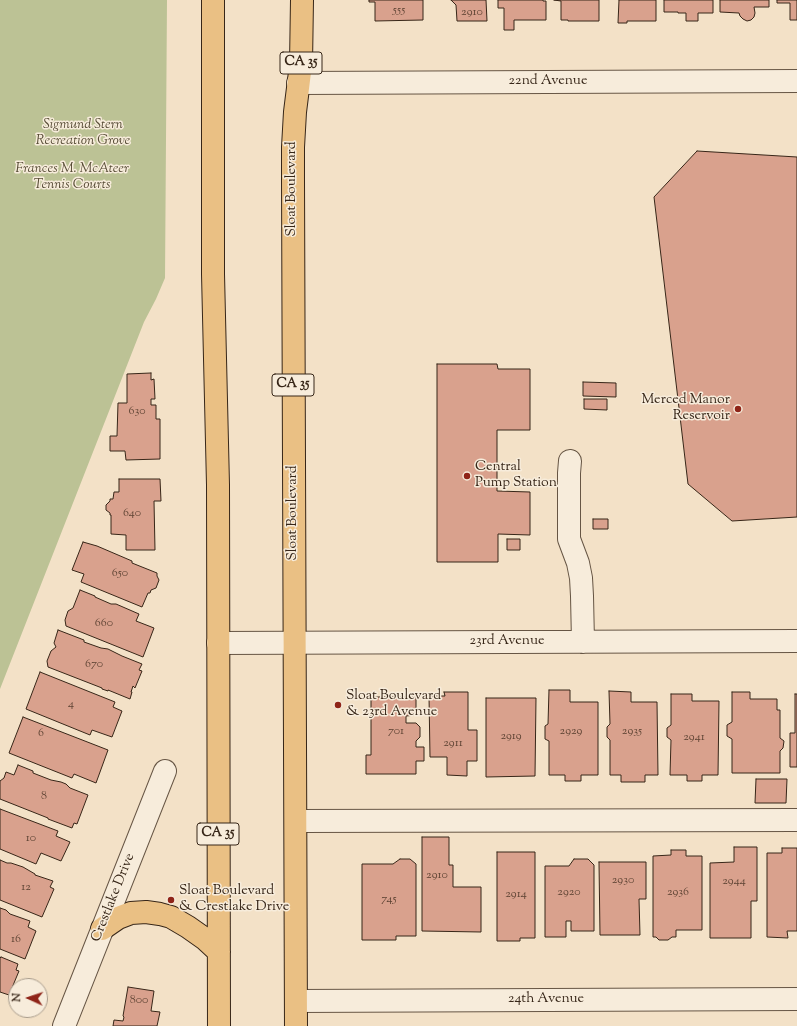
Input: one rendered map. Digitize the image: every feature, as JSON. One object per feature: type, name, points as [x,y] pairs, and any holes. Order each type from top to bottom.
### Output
[{"type":"main road","name":"CA 35","points":[[213,0],[213,274],[218,484],[219,1026]]},
{"type":"main road","name":"Sloat Boulevard","points":[[296,1026],[293,167],[295,112],[302,45],[302,0]]},
{"type":"main road","points":[[102,929],[118,918],[131,913],[146,912],[160,914],[172,918],[188,927],[205,939],[219,952]]},
{"type":"street","name":"22nd Avenue","points":[[298,82],[797,81]]},
{"type":"street","points":[[570,461],[569,539],[578,563],[581,578],[583,642]]},
{"type":"street","name":"23rd Avenue","points":[[218,643],[797,641]]},
{"type":"street","name":"Crestlake Drive","points":[[64,1026],[165,771]]},
{"type":"street","points":[[296,821],[797,820]]},
{"type":"street","name":"24th Avenue","points":[[296,1001],[797,998]]},
{"type":"green space","name":"Sigmund Stern Recreation Grove","points":[[0,0],[167,0],[165,278],[144,322],[0,689]]},
{"type":"building","points":[[369,0],[423,0],[423,20],[375,21],[375,2],[369,2]]},
{"type":"building","points":[[451,0],[486,0],[487,21],[457,21],[456,5]]},
{"type":"building","points":[[498,0],[546,1],[546,20],[514,20],[514,30],[504,30],[504,8],[498,8]]},
{"type":"building","points":[[554,0],[599,0],[599,21],[561,20],[561,1]]},
{"type":"building","points":[[619,0],[656,0],[656,21],[627,21],[627,23],[618,23]]},
{"type":"building","points":[[664,0],[713,0],[713,13],[698,13],[698,21],[686,21],[686,13],[664,12]]},
{"type":"building","points":[[720,0],[769,0],[769,7],[754,7],[754,17],[747,21],[740,16],[739,13],[720,12]]},
{"type":"building","points":[[777,0],[797,0],[797,20],[790,20],[790,3],[777,3]]},
{"type":"building","name":"Merced Manor Reservoir","points":[[697,151],[797,157],[797,517],[732,521],[688,484],[654,197]]},
{"type":"building","name":"Central Pump Station","points":[[437,364],[497,364],[498,369],[530,369],[530,430],[497,430],[497,491],[530,492],[530,535],[498,534],[498,562],[437,562]]},
{"type":"building","points":[[151,373],[151,380],[154,379],[155,399],[151,399],[151,405],[156,405],[156,419],[160,419],[160,459],[126,460],[125,451],[110,451],[110,436],[117,436],[118,403],[127,403],[127,374]]},
{"type":"building","points":[[583,382],[616,383],[616,397],[583,396]]},
{"type":"building","points":[[584,399],[607,399],[607,410],[584,409]]},
{"type":"building","points":[[119,479],[160,479],[161,501],[154,501],[155,550],[126,550],[126,535],[111,534],[111,515],[106,510],[106,505],[110,499],[113,499],[114,492],[119,492]]},
{"type":"building","points":[[593,519],[608,519],[608,529],[593,529]]},
{"type":"building","points":[[507,539],[520,539],[520,550],[507,550]]},
{"type":"building","points":[[83,542],[97,546],[157,573],[159,580],[156,588],[148,593],[142,607],[81,582],[84,574],[72,570]]},
{"type":"building","points":[[80,590],[111,604],[116,604],[139,614],[136,621],[154,628],[143,657],[66,626],[65,620],[68,611],[73,608]]},
{"type":"building","points":[[58,630],[84,640],[84,642],[108,649],[142,664],[139,670],[142,671],[135,688],[133,686],[130,699],[48,667],[47,661],[51,651],[56,647],[54,643]]},
{"type":"building","points":[[40,672],[115,702],[113,707],[122,711],[112,737],[92,730],[90,735],[26,709]]},
{"type":"building","points":[[549,690],[570,690],[570,702],[598,702],[598,775],[581,775],[581,781],[565,781],[565,775],[549,775],[549,741],[545,739],[545,726],[548,724]]},
{"type":"building","points":[[609,691],[631,692],[631,702],[657,702],[658,775],[645,775],[645,782],[621,782],[621,775],[610,775],[610,740],[607,737],[607,727],[610,724]]},
{"type":"building","points":[[444,692],[468,692],[468,730],[477,730],[477,761],[467,761],[467,776],[447,775],[447,757],[430,757],[429,696],[445,696]]},
{"type":"building","points":[[732,692],[750,692],[750,699],[777,699],[777,710],[780,710],[780,738],[784,741],[783,748],[780,751],[780,773],[732,773],[732,739],[727,736],[727,725],[732,722]]},
{"type":"building","points":[[671,694],[692,694],[692,701],[719,701],[718,775],[702,775],[702,781],[687,781],[687,775],[670,775],[671,740],[667,737],[667,728],[671,725]]},
{"type":"building","points":[[795,694],[797,694],[797,767],[790,767],[790,733],[795,733]]},
{"type":"building","points":[[371,697],[416,697],[416,715],[406,716],[406,723],[416,723],[420,727],[420,737],[416,741],[416,747],[424,747],[424,761],[416,761],[416,774],[366,774],[366,755],[371,755]]},
{"type":"building","points":[[486,698],[536,698],[535,776],[486,777]]},
{"type":"building","points":[[23,717],[108,750],[96,783],[74,774],[72,778],[9,753]]},
{"type":"building","points":[[18,765],[33,771],[33,773],[66,784],[70,788],[88,795],[77,824],[74,823],[72,828],[0,799],[0,781],[4,778],[6,772],[14,775]]},
{"type":"building","points":[[756,779],[787,779],[786,803],[755,803]]},
{"type":"building","points":[[0,809],[58,831],[56,836],[70,842],[61,861],[41,853],[36,864],[0,849]]},
{"type":"building","points":[[422,837],[449,837],[449,865],[453,865],[453,887],[481,887],[481,932],[422,931]]},
{"type":"building","points":[[734,847],[757,847],[757,901],[751,901],[751,938],[710,938],[710,863],[734,862]]},
{"type":"building","points":[[782,848],[797,848],[797,931],[787,931],[788,938],[767,937],[767,853],[782,853]]},
{"type":"building","points":[[671,850],[686,850],[686,856],[702,856],[702,930],[676,930],[676,937],[672,937],[668,940],[659,940],[656,937],[653,937],[653,856],[671,855]]},
{"type":"building","points":[[497,852],[535,852],[535,938],[520,938],[520,941],[497,941]]},
{"type":"building","points":[[400,859],[410,859],[416,864],[416,936],[396,936],[396,940],[362,940],[362,864],[393,864]]},
{"type":"building","points":[[574,859],[588,859],[594,865],[594,931],[571,931],[571,921],[566,921],[566,937],[545,937],[545,866],[569,866]]},
{"type":"building","points":[[0,860],[23,867],[35,875],[53,881],[50,887],[54,889],[42,917],[0,900]]},
{"type":"building","points":[[599,862],[646,862],[646,899],[639,899],[640,935],[600,935]]},
{"type":"building","points":[[0,908],[6,910],[10,914],[30,921],[28,927],[36,931],[25,959],[0,949]]},
{"type":"building","points":[[1,957],[18,964],[16,970],[19,971],[16,978],[8,978],[8,995],[0,992]]},
{"type":"building","points":[[128,987],[154,991],[151,1011],[160,1012],[157,1026],[113,1026],[114,1020],[123,1021]]},
{"type":"place","name":"Merced Manor Reservoir","points":[[738,409]]},
{"type":"place","name":"Central Pump Station","points":[[467,476]]},
{"type":"place","name":"Sloat Boulevard & 23rd Avenue","points":[[338,705]]},
{"type":"place","name":"Sloat Boulevard & Crestlake Drive","points":[[171,900]]},
{"type":"park label","name":"Frances M. McAteer Tennis Courts","points":[[72,178]]}]
